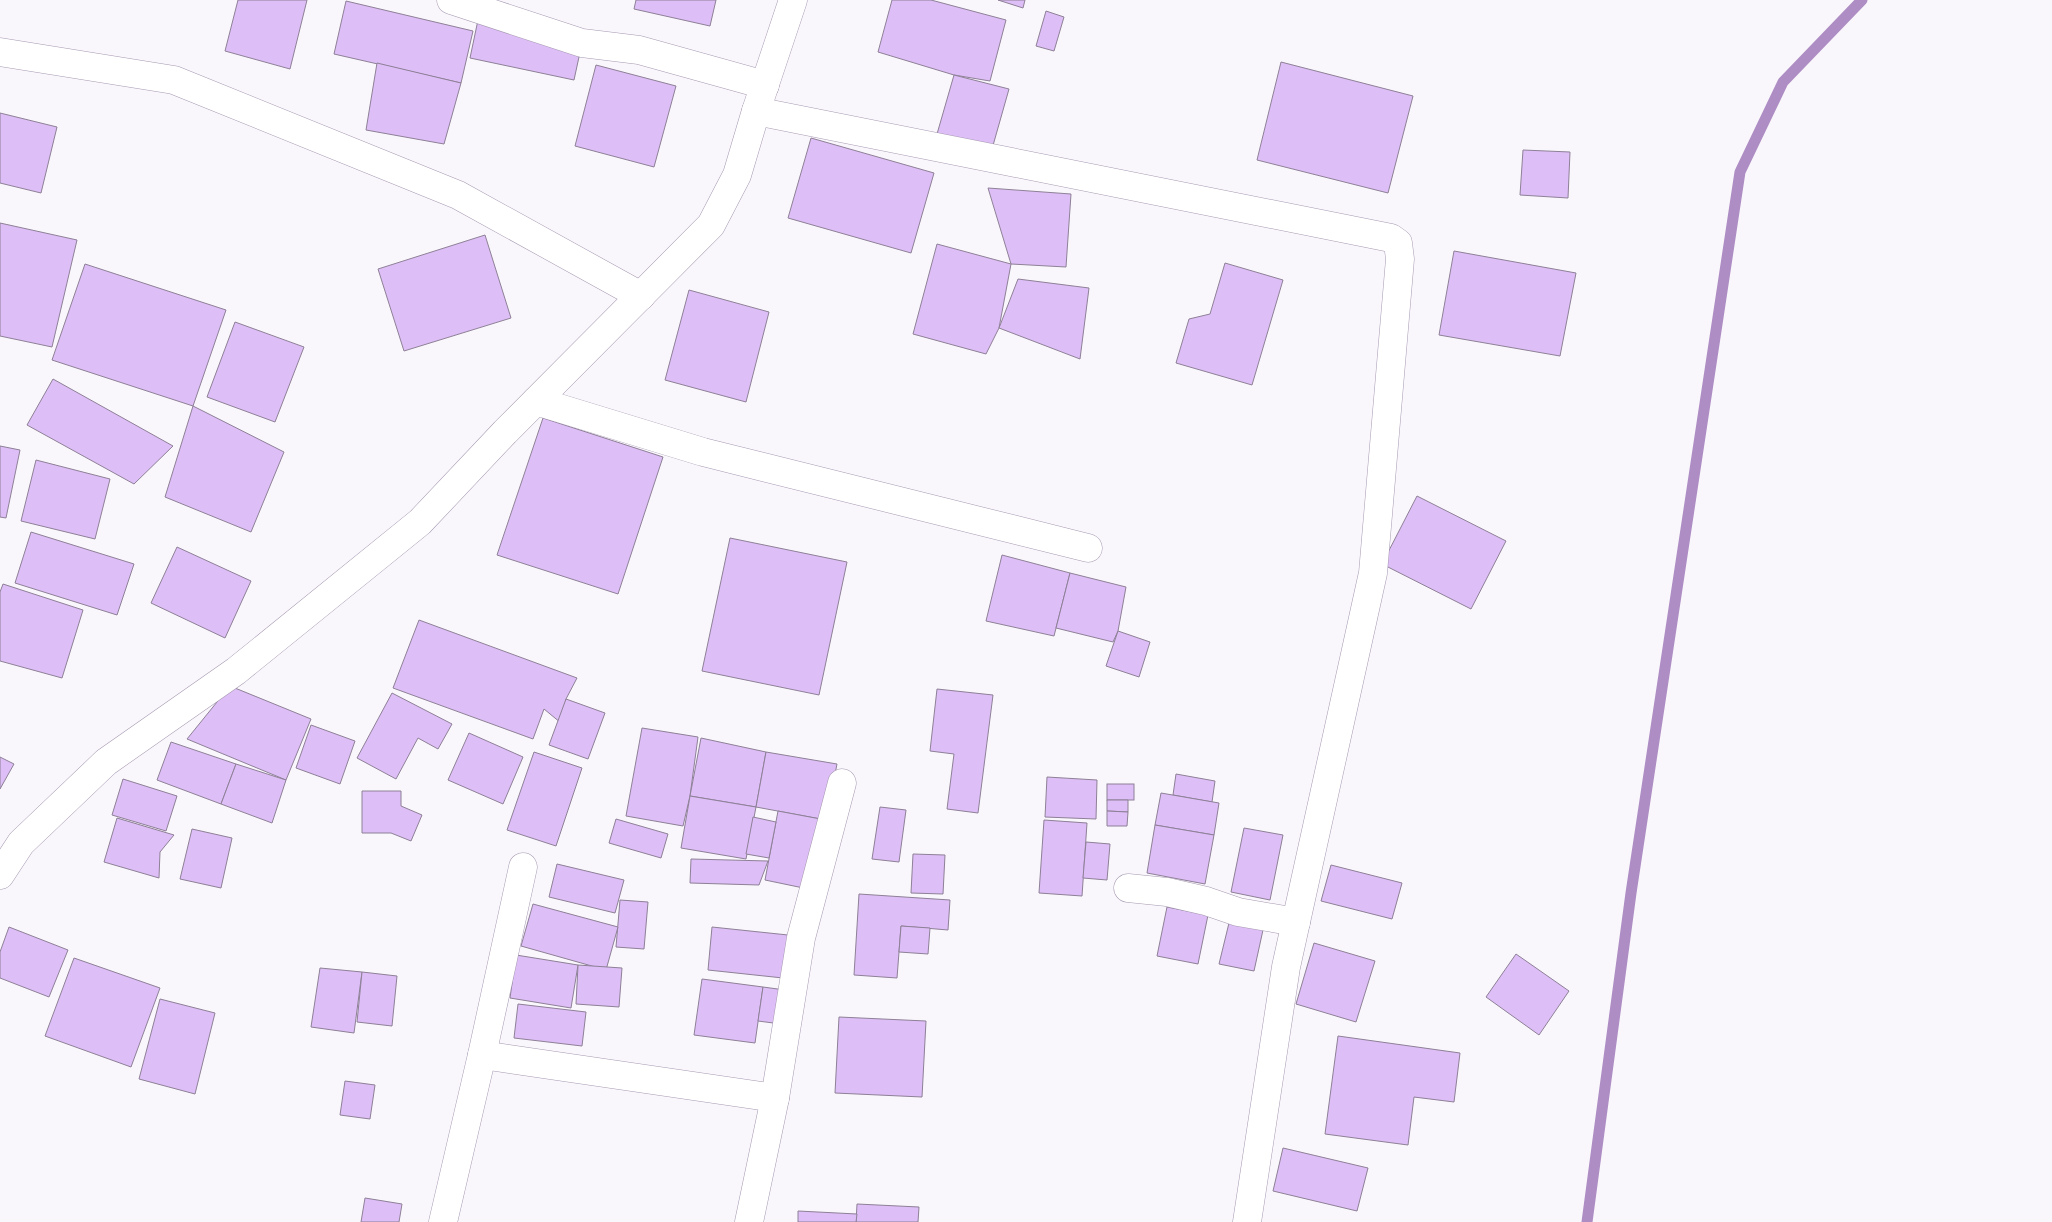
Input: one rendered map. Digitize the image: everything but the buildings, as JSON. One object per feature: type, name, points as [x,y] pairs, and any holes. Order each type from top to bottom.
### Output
[{"type":"street","points":[[451,0],[582,43],[639,50],[765,85]]},
{"type":"street","points":[[0,875],[20,844],[106,762],[236,671],[420,522],[536,401],[711,225],[737,175],[793,0]]},
{"type":"street","points":[[0,52],[174,80],[458,195],[641,296]]},
{"type":"street","points":[[756,111],[1390,238],[1398,243],[1400,258],[1373,573],[1286,967],[1247,1222]]},
{"type":"street","points":[[536,401],[703,452],[1088,548]]},
{"type":"street","points":[[749,1222],[774,1098],[800,938],[842,783]]},
{"type":"street","points":[[443,1222],[523,866]]},
{"type":"street","points":[[1128,888],[1167,892],[1206,901],[1238,912],[1296,922]]},
{"type":"street","points":[[482,1055],[774,1098]]},
{"type":"waterway","points":[[1587,1222],[1631,893],[1740,172],[1783,82],[1862,0]]}]
